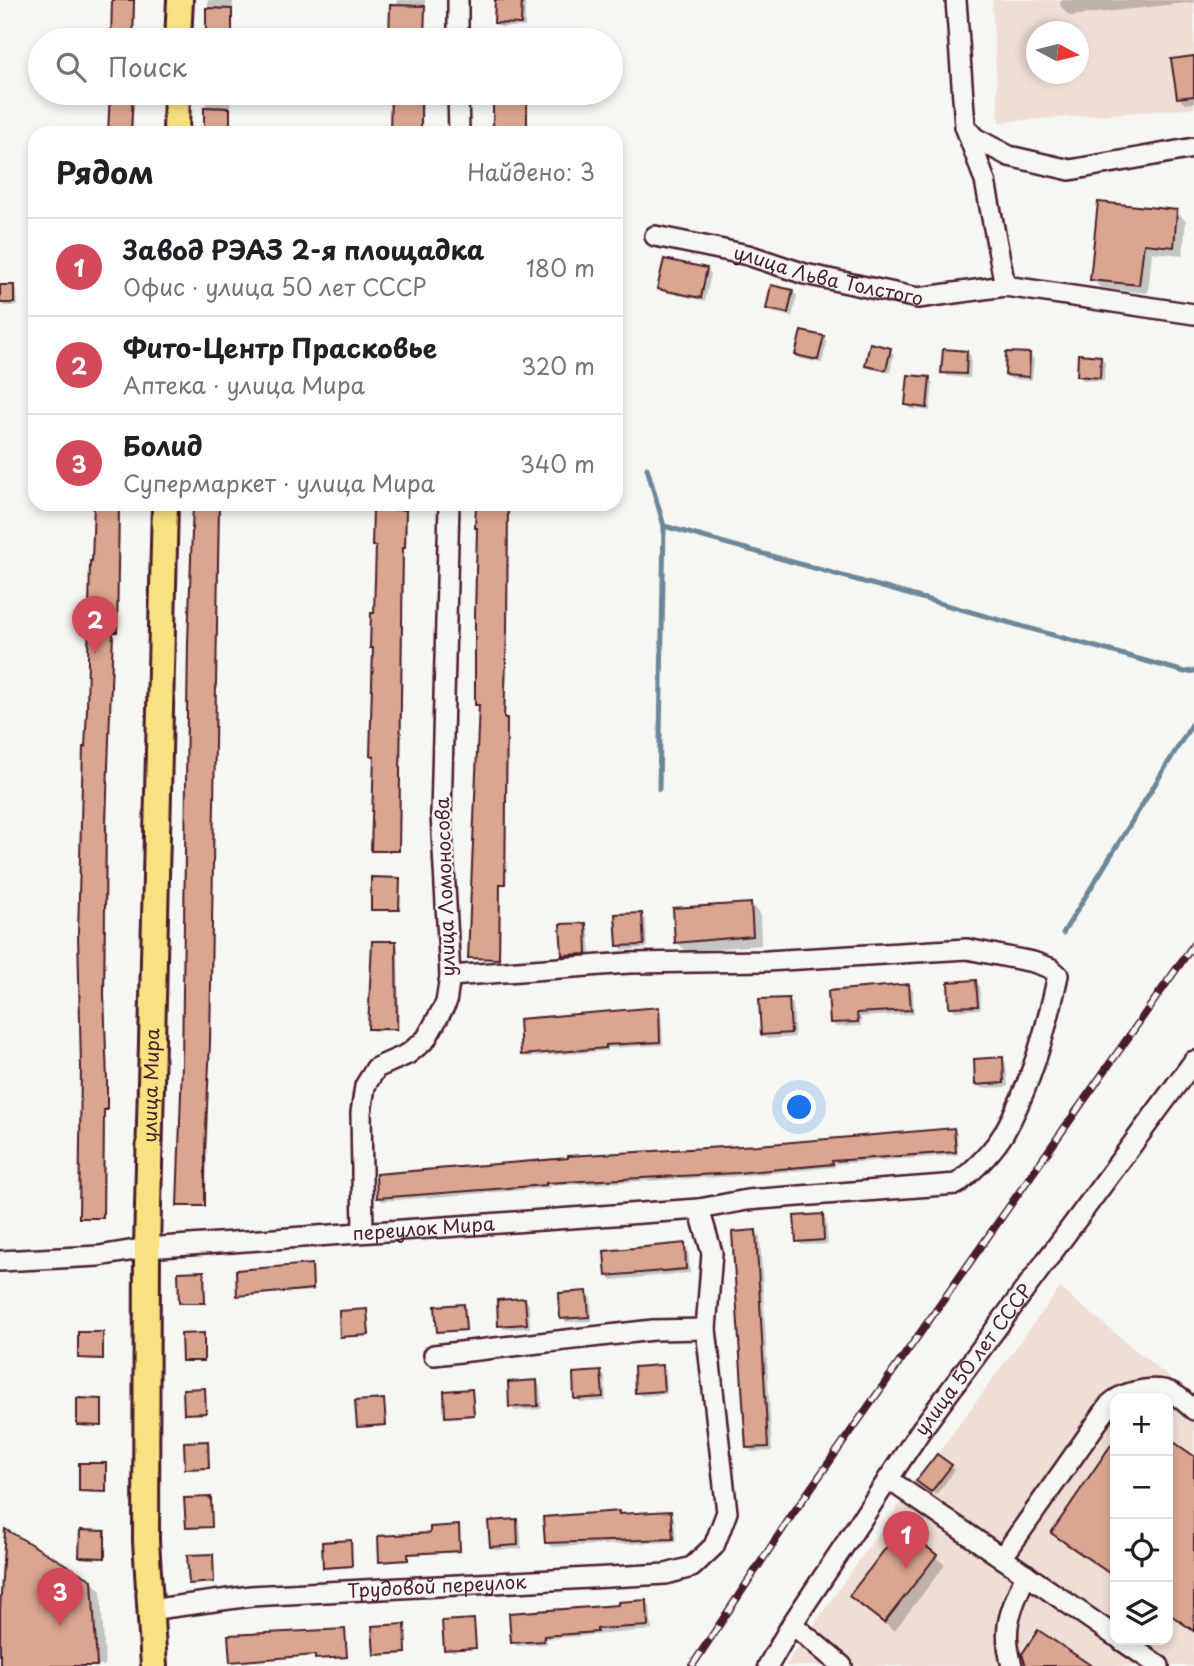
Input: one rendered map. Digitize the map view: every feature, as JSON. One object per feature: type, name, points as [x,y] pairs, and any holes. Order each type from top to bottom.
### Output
[{"type":"main road","points":[[179,28],[180,0]]},
{"type":"main road","points":[[176,126],[177,105]]},
{"type":"main road","name":"улица Мира","points":[[154,1666],[146,1541],[147,1248],[165,511]]},
{"type":"street","points":[[458,0],[458,28]]},
{"type":"street","points":[[956,0],[965,126],[985,181],[1005,285]]},
{"type":"street","points":[[458,105],[459,126]]},
{"type":"street","points":[[965,126],[975,138],[1009,156],[1070,170],[1194,148]]},
{"type":"street","name":"улица Льва Толстого","points":[[655,236],[748,255],[804,274],[918,298],[1005,285],[1194,314]]},
{"type":"street","name":"улица Ломоносова","points":[[363,1232],[361,1113],[365,1086],[376,1068],[408,1054],[426,1039],[446,1003],[450,976],[441,814],[449,511]]},
{"type":"street","name":"переулок Мира","points":[[0,1261],[99,1256],[147,1248],[699,1209],[747,1200],[957,1184],[983,1161],[1004,1133],[1030,1076],[1058,975],[1050,968],[1033,962],[967,949],[767,961],[629,963],[450,976]]},
{"type":"street","name":"улица 50 лет СССР","points":[[768,1666],[792,1624],[921,1430],[1194,1061]]},
{"type":"street","points":[[435,1355],[653,1330],[706,1329],[712,1253],[699,1209]]},
{"type":"street","name":"Трудовой переулок","points":[[149,1610],[251,1596],[666,1574],[691,1567],[714,1546],[727,1512],[706,1329]]},
{"type":"street","points":[[1131,1393],[1153,1390],[1172,1393]]},
{"type":"street","points":[[1173,1394],[1194,1410]]},
{"type":"street","points":[[1002,1558],[1110,1404]]},
{"type":"street","points":[[888,1479],[1110,1633]]},
{"type":"street","points":[[1012,1666],[1007,1620],[1026,1574]]},
{"type":"street","points":[[792,1624],[842,1666]]},
{"type":"street","points":[[1128,1645],[1159,1666]]},
{"type":"shaded area","points":[[992,0],[1194,0],[1194,108],[999,122]]},
{"type":"shaded area","points":[[1060,1288],[1194,1398],[1194,1666],[785,1666],[870,1545]]},
{"type":"building","points":[[112,0],[134,0],[133,28],[111,28]]},
{"type":"building","points":[[495,0],[522,0],[521,24],[494,23]]},
{"type":"building","points":[[390,5],[425,6],[424,28],[389,28]]},
{"type":"building","points":[[206,8],[232,9],[232,28],[206,28]]},
{"type":"building","points":[[1194,56],[1194,96],[1177,98],[1171,59]]},
{"type":"building","points":[[109,105],[132,105],[131,126],[108,126]]},
{"type":"building","points":[[391,105],[421,105],[421,126],[390,126]]},
{"type":"building","points":[[493,105],[527,105],[527,126],[493,126]]},
{"type":"building","points":[[204,107],[230,108],[230,126],[204,126]]},
{"type":"building","points":[[1098,202],[1177,210],[1174,247],[1144,244],[1139,285],[1090,280]]},
{"type":"building","points":[[664,259],[707,268],[701,298],[657,289]]},
{"type":"building","points":[[0,285],[14,285],[14,303],[0,303]]},
{"type":"building","points":[[771,285],[793,290],[788,313],[766,309]]},
{"type":"building","points":[[801,331],[824,336],[818,360],[795,355]]},
{"type":"building","points":[[870,343],[891,348],[886,370],[865,366]]},
{"type":"building","points":[[943,349],[967,351],[966,374],[941,373]]},
{"type":"building","points":[[1006,352],[1030,353],[1029,377],[1005,375]]},
{"type":"building","points":[[1078,354],[1101,356],[1100,378],[1077,376]]},
{"type":"building","points":[[908,375],[930,377],[927,408],[905,405]]},
{"type":"building","points":[[94,511],[119,511],[117,632],[113,632],[106,821],[104,994],[107,1110],[104,1110],[103,1218],[79,1218],[81,1067],[78,933]]},
{"type":"building","points":[[193,511],[219,511],[205,1206],[177,1206],[182,1064],[188,642]]},
{"type":"building","points":[[373,511],[406,511],[403,547],[399,851],[371,851],[374,756],[370,756],[373,648],[370,648],[376,546],[372,546]]},
{"type":"building","points":[[476,511],[508,511],[504,718],[507,718],[505,884],[500,884],[499,959],[468,958],[479,705],[475,705]]},
{"type":"building","points":[[371,877],[400,878],[399,910],[371,910]]},
{"type":"building","points":[[751,903],[753,936],[675,943],[673,908]]},
{"type":"building","points":[[642,913],[644,945],[617,946],[615,914]]},
{"type":"building","points":[[586,923],[587,954],[562,955],[560,924]]},
{"type":"building","points":[[372,941],[396,941],[397,1029],[368,1029]]},
{"type":"building","points":[[976,980],[978,1006],[949,1007],[948,982]]},
{"type":"building","points":[[909,984],[911,1010],[857,1013],[858,1022],[830,1023],[828,991]]},
{"type":"building","points":[[789,998],[791,1033],[761,1035],[759,999]]},
{"type":"building","points":[[659,1007],[660,1042],[521,1055],[519,1019]]},
{"type":"building","points":[[1003,1057],[1004,1083],[975,1085],[974,1059]]},
{"type":"building","points":[[954,1128],[956,1152],[832,1161],[833,1164],[737,1173],[546,1183],[377,1198],[376,1174],[568,1156],[758,1145]]},
{"type":"building","points":[[823,1214],[824,1240],[796,1242],[794,1216]]},
{"type":"building","points":[[756,1230],[768,1447],[746,1448],[732,1232]]},
{"type":"building","points":[[685,1243],[686,1269],[606,1276],[604,1251]]},
{"type":"building","points":[[312,1264],[313,1289],[237,1296],[236,1270]]},
{"type":"building","points":[[204,1271],[205,1303],[179,1303],[178,1272]]},
{"type":"building","points":[[587,1291],[589,1317],[560,1319],[559,1293]]},
{"type":"building","points":[[525,1298],[527,1324],[498,1326],[497,1300]]},
{"type":"building","points":[[464,1304],[466,1330],[437,1332],[435,1306]]},
{"type":"building","points":[[367,1309],[369,1335],[340,1337],[339,1311]]},
{"type":"building","points":[[78,1332],[103,1332],[103,1359],[78,1358]]},
{"type":"building","points":[[204,1333],[204,1361],[182,1361],[181,1334]]},
{"type":"building","points":[[662,1365],[664,1391],[635,1393],[634,1367]]},
{"type":"building","points":[[601,1371],[603,1397],[574,1399],[573,1373]]},
{"type":"building","points":[[537,1380],[538,1406],[509,1407],[508,1382]]},
{"type":"building","points":[[205,1388],[206,1413],[184,1414],[183,1389]]},
{"type":"building","points":[[472,1389],[474,1415],[445,1417],[444,1391]]},
{"type":"building","points":[[77,1398],[102,1399],[102,1426],[77,1425]]},
{"type":"building","points":[[384,1399],[386,1425],[357,1427],[355,1401]]},
{"type":"building","points":[[208,1441],[209,1468],[185,1469],[184,1442]]},
{"type":"building","points":[[1173,1441],[1194,1456],[1194,1631],[1173,1616]]},
{"type":"building","points":[[1110,1446],[1110,1574],[1051,1533]]},
{"type":"building","points":[[937,1454],[952,1465],[931,1492],[916,1481]]},
{"type":"building","points":[[79,1463],[106,1463],[106,1492],[79,1491]]},
{"type":"building","points":[[211,1497],[212,1527],[186,1528],[184,1498]]},
{"type":"building","points":[[619,1511],[619,1514],[671,1511],[673,1539],[545,1543],[543,1517]]},
{"type":"building","points":[[517,1519],[518,1545],[490,1547],[488,1521]]},
{"type":"building","points":[[459,1525],[460,1551],[408,1554],[408,1560],[379,1562],[378,1536],[430,1533],[430,1527]]},
{"type":"building","points":[[902,1527],[937,1555],[884,1623],[849,1596]]},
{"type":"building","points":[[5,1529],[92,1580],[97,1666],[0,1666]]},
{"type":"building","points":[[80,1530],[105,1531],[105,1558],[79,1557]]},
{"type":"building","points":[[351,1540],[352,1566],[323,1568],[322,1542]]},
{"type":"building","points":[[213,1554],[214,1582],[189,1584],[187,1555]]},
{"type":"building","points":[[647,1600],[648,1626],[597,1629],[597,1632],[544,1636],[544,1641],[511,1643],[509,1613],[618,1605],[618,1602]]},
{"type":"building","points":[[474,1619],[476,1648],[444,1650],[442,1621]]},
{"type":"building","points":[[405,1624],[406,1653],[374,1655],[372,1626]]},
{"type":"building","points":[[345,1629],[347,1657],[315,1659],[315,1655],[230,1662],[228,1635]]},
{"type":"building","points":[[1038,1630],[1092,1666],[1026,1666],[1022,1654]]},
{"type":"waterway","points":[[647,468],[664,526],[659,789]]},
{"type":"waterway","points":[[664,526],[1185,672],[1194,671]]},
{"type":"waterway","points":[[1063,933],[1194,721]]},
{"type":"railway","points":[[692,1666],[792,1515],[1194,944]]},
{"type":"place","name":"Фито-Центр Прасковье","points":[[95,654]]},
{"type":"place","name":"Завод РЭАЗ 2-я площадка","points":[[906,1569]]},
{"type":"place","name":"Болид","points":[[60,1626]]}]
